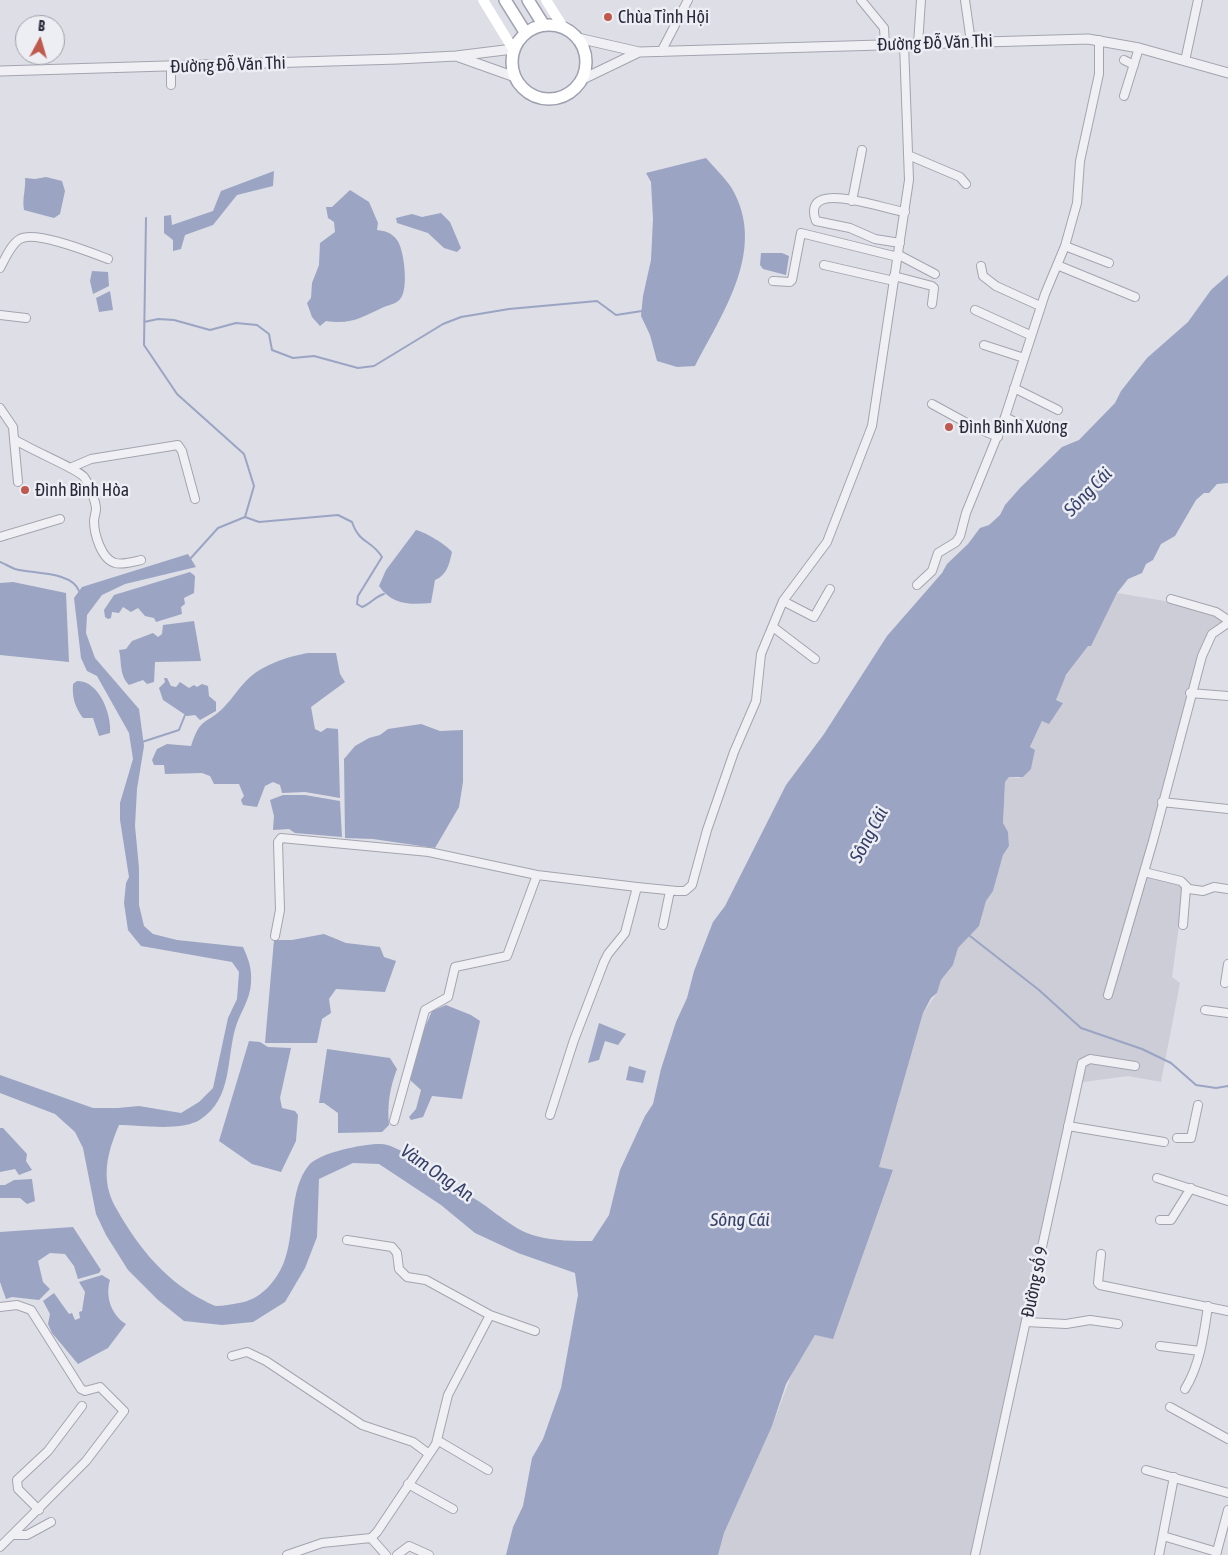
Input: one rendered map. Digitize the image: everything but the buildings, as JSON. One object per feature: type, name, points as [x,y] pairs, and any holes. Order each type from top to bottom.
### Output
[{"type":"main road","points":[[483,0],[513,49]]},
{"type":"main road","points":[[505,0],[525,32]]},
{"type":"main road","points":[[528,0],[543,24]]},
{"type":"main road","points":[[546,0],[563,27],[578,38],[584,49],[586,61],[581,80],[570,93],[558,98],[546,99],[534,96],[523,90],[514,77],[511,68],[513,49],[525,32],[543,24],[563,27]]},
{"type":"street","points":[[661,52],[688,0]]},
{"type":"street","points":[[861,0],[886,31],[885,45]]},
{"type":"street","points":[[918,44],[921,0]]},
{"type":"street","points":[[965,0],[970,42]]},
{"type":"street","points":[[1185,61],[1198,0]]},
{"type":"street","name":"Đường Đỗ Văn Thi","points":[[578,38],[638,52],[1099,40],[1139,48],[1228,73]]},
{"type":"street","points":[[917,585],[932,572],[938,553],[958,540],[966,513],[998,437],[1040,306],[1065,246],[1077,203],[1080,161],[1099,74],[1099,40]]},
{"type":"street","points":[[275,936],[280,910],[278,842],[281,838],[429,852],[537,875],[637,888],[670,891],[685,890],[692,885],[709,823],[734,752],[756,702],[761,654],[783,601],[826,542],[866,447],[872,426],[909,180],[904,44]]},
{"type":"street","points":[[1124,96],[1139,48]]},
{"type":"street","name":"Đường Đỗ Văn Thi","points":[[0,71],[456,56],[513,49]]},
{"type":"street","name":"Đường Đỗ Văn Thi","points":[[581,80],[638,52]]},
{"type":"street","name":"Đường Đỗ Văn Thi","points":[[456,56],[514,77]]},
{"type":"street","points":[[1124,60],[1134,65]]},
{"type":"street","points":[[171,66],[171,85]]},
{"type":"street","points":[[852,201],[862,150]]},
{"type":"street","points":[[908,155],[947,170],[960,177],[966,184]]},
{"type":"street","points":[[900,243],[864,236],[850,228],[816,221],[814,208],[820,201],[834,196],[905,212]]},
{"type":"street","points":[[773,281],[790,282],[792,280],[801,233],[898,256],[934,274]]},
{"type":"street","points":[[0,268],[15,244],[20,239],[28,237],[46,239],[108,259]]},
{"type":"street","points":[[1065,246],[1109,263]]},
{"type":"street","points":[[824,265],[932,286],[934,288],[932,304]]},
{"type":"street","points":[[1057,265],[1135,297]]},
{"type":"street","points":[[981,266],[983,276],[996,286],[1040,306]]},
{"type":"street","points":[[975,310],[1030,335]]},
{"type":"street","points":[[0,315],[26,318]]},
{"type":"street","points":[[984,345],[1024,358]]},
{"type":"street","points":[[1014,388],[1058,410]]},
{"type":"street","points":[[932,404],[974,427],[998,437]]},
{"type":"street","points":[[0,408],[13,427],[18,482]]},
{"type":"street","points":[[1005,417],[1028,428]]},
{"type":"street","points":[[14,439],[26,448],[70,468],[86,479],[96,509],[94,519],[95,530],[107,557],[112,562],[121,564],[142,560]]},
{"type":"street","points":[[70,468],[92,459],[178,445],[195,499]]},
{"type":"street","points":[[0,537],[60,519]]},
{"type":"street","points":[[783,601],[814,617],[830,589]]},
{"type":"street","points":[[1108,995],[1144,872],[1190,693],[1206,645],[1212,634],[1228,622],[1216,612],[1171,599]]},
{"type":"street","points":[[773,627],[815,659]]},
{"type":"street","points":[[1190,693],[1228,696]]},
{"type":"street","points":[[1162,802],[1228,809]]},
{"type":"street","points":[[1144,872],[1181,881],[1186,888],[1183,926]]},
{"type":"street","points":[[394,1121],[425,1010],[448,997],[455,967],[507,956],[537,875]]},
{"type":"street","points":[[1186,888],[1203,891],[1214,887],[1228,889]]},
{"type":"street","points":[[550,1115],[574,1040],[604,962],[625,933],[637,888]]},
{"type":"street","points":[[663,925],[670,891]]},
{"type":"street","points":[[1225,983],[1228,964]]},
{"type":"street","points":[[1205,1010],[1228,1013]]},
{"type":"street","name":"Đường số 9","points":[[976,1555],[1082,1063],[1085,1060],[1135,1066]]},
{"type":"street","points":[[1177,1138],[1191,1138],[1198,1106]]},
{"type":"street","points":[[1068,1126],[1164,1142]]},
{"type":"street","points":[[1157,1178],[1228,1202]]},
{"type":"street","points":[[1160,1220],[1171,1220],[1191,1188]]},
{"type":"street","points":[[347,1240],[396,1249],[399,1269],[407,1276],[426,1280],[490,1315],[535,1331]]},
{"type":"street","points":[[1101,1254],[1098,1268],[1098,1284],[1100,1285],[1228,1311]]},
{"type":"street","points":[[0,1307],[12,1305],[31,1310],[81,1389],[85,1391],[100,1387],[124,1409],[119,1419],[86,1461],[0,1547]]},
{"type":"street","points":[[1185,1389],[1193,1376],[1200,1351],[1208,1306]]},
{"type":"street","points":[[287,1555],[322,1543],[371,1538],[437,1440],[448,1395],[490,1315]]},
{"type":"street","points":[[1026,1322],[1066,1324],[1090,1320],[1118,1324]]},
{"type":"street","points":[[1160,1346],[1200,1351]]},
{"type":"street","points":[[232,1356],[247,1352],[266,1361],[362,1425],[413,1442],[429,1454]]},
{"type":"street","points":[[39,1510],[18,1489],[17,1480],[48,1451],[82,1406]]},
{"type":"street","points":[[1170,1407],[1228,1439]]},
{"type":"street","points":[[437,1440],[488,1470]]},
{"type":"street","points":[[1146,1470],[1228,1493]]},
{"type":"street","points":[[1159,1555],[1174,1477]]},
{"type":"street","points":[[408,1484],[453,1509]]},
{"type":"street","points":[[1163,1536],[1216,1554],[1228,1510]]},
{"type":"street","points":[[14,1535],[27,1535],[51,1522]]},
{"type":"street","points":[[371,1538],[386,1555]]},
{"type":"street","points":[[397,1555],[409,1546],[429,1555]]},
{"type":"shaded area","points":[[1117,593],[1171,602],[1218,616],[1226,621],[1211,632],[1199,656],[1140,874],[1180,883],[1184,888],[1172,977],[1180,983],[1161,1082],[1128,1076],[1076,1083],[973,1555],[718,1555],[724,1533],[772,1426],[792,1374],[815,1335],[833,1338],[893,1171],[879,1167],[923,1013],[937,993],[941,980],[953,965],[958,948],[979,926],[986,901],[993,891],[1003,855],[1009,846],[1008,832],[1003,823],[1005,782],[1009,777],[1019,778],[1031,769],[1035,750],[1030,748],[1042,721],[1063,702],[1056,700],[1064,679],[1088,645],[1091,645]]},
{"type":"water","points":[[706,158],[731,187],[741,210],[745,233],[743,256],[728,302],[695,366],[677,367],[657,361],[650,335],[641,316],[643,296],[651,260],[653,219],[651,182],[646,173]]},
{"type":"water","points":[[274,171],[273,186],[237,195],[213,225],[185,235],[181,249],[173,251],[173,240],[164,233],[164,216],[171,215],[172,225],[213,211],[221,191]]},
{"type":"water","points":[[46,177],[62,181],[65,191],[60,214],[54,218],[24,210],[25,178]]},
{"type":"water","points":[[350,190],[369,202],[378,223],[377,230],[391,234],[399,245],[402,251],[404,267],[404,291],[396,302],[363,317],[343,322],[326,321],[320,326],[312,317],[307,303],[311,298],[312,283],[319,265],[320,243],[335,232],[334,222],[328,218],[326,207],[332,207]]},
{"type":"water","points":[[441,213],[450,222],[461,248],[457,252],[444,248],[428,233],[397,223],[396,218],[412,214],[422,217]]},
{"type":"water","points":[[761,253],[782,253],[789,256],[786,275],[763,269],[760,265]]},
{"type":"water","points":[[92,271],[108,272],[109,286],[93,294],[90,281]]},
{"type":"water","name":"Sông Cái","points":[[1228,275],[1228,483],[1217,484],[1209,493],[1204,493],[1196,500],[1175,536],[1161,544],[1153,560],[1146,564],[1142,573],[1128,579],[1117,593],[1091,646],[1088,646],[1066,675],[1056,700],[1063,703],[1049,724],[1042,721],[1030,747],[1035,750],[1031,769],[1023,777],[1009,777],[1005,782],[1003,823],[1008,832],[1009,846],[1003,855],[993,891],[986,901],[979,926],[958,948],[953,965],[941,980],[937,993],[931,998],[923,1013],[879,1167],[893,1170],[833,1339],[815,1335],[786,1384],[772,1426],[724,1533],[718,1555],[506,1555],[513,1527],[523,1506],[532,1458],[543,1439],[561,1388],[578,1295],[575,1273],[518,1253],[475,1233],[441,1205],[379,1164],[353,1163],[319,1179],[317,1237],[305,1268],[285,1302],[253,1322],[222,1325],[184,1321],[158,1300],[128,1270],[106,1235],[96,1214],[83,1148],[75,1132],[55,1114],[0,1093],[0,1075],[93,1108],[139,1106],[181,1113],[199,1102],[213,1088],[228,1018],[237,999],[239,972],[232,962],[141,946],[128,930],[124,903],[126,883],[129,877],[120,820],[120,803],[133,759],[129,733],[97,676],[87,671],[81,658],[74,598],[82,587],[188,554],[196,567],[125,584],[102,595],[87,615],[86,633],[95,658],[139,709],[144,746],[137,789],[135,826],[139,868],[139,905],[144,926],[153,934],[177,940],[243,947],[251,973],[249,995],[236,1026],[224,1089],[219,1100],[211,1110],[193,1123],[173,1127],[119,1125],[111,1146],[107,1166],[108,1187],[116,1208],[141,1247],[173,1280],[212,1305],[228,1305],[254,1298],[272,1283],[284,1262],[288,1250],[298,1187],[302,1175],[309,1165],[332,1153],[374,1144],[394,1147],[407,1154],[512,1225],[528,1233],[557,1240],[592,1241],[609,1215],[620,1170],[645,1116],[653,1104],[661,1069],[676,1022],[687,998],[694,971],[713,922],[725,906],[786,785],[824,734],[887,636],[942,573],[947,564],[968,544],[980,528],[989,525],[1000,515],[1005,505],[1020,488],[1062,447],[1079,440],[1115,403],[1121,391],[1147,358],[1188,322],[1211,290]]},
{"type":"water","points":[[110,291],[113,310],[99,312],[96,298]]},
{"type":"water","points":[[416,530],[436,539],[452,552],[445,572],[435,580],[431,603],[409,604],[402,602],[390,597],[379,586],[386,570]]},
{"type":"water","points":[[190,572],[195,576],[194,593],[184,598],[185,604],[181,607],[182,614],[156,622],[154,618],[145,616],[138,608],[131,612],[123,607],[119,613],[112,612],[111,618],[105,617],[104,610],[114,595]]},
{"type":"water","points":[[13,582],[66,593],[69,662],[0,655],[0,583]]},
{"type":"water","points":[[194,621],[201,661],[155,662],[154,682],[147,684],[143,680],[129,685],[122,673],[119,650],[126,649],[132,641],[153,633],[158,637],[162,634],[163,625]]},
{"type":"water","points":[[308,653],[336,653],[340,674],[345,682],[311,707],[315,729],[321,732],[327,728],[338,729],[340,798],[305,792],[282,793],[280,785],[273,782],[265,786],[257,807],[243,805],[241,800],[244,796],[239,784],[214,784],[210,776],[202,773],[165,774],[164,765],[154,765],[152,760],[157,749],[167,744],[191,746],[201,725],[228,703],[251,676],[266,666],[283,659]]},
{"type":"water","points":[[164,678],[167,678],[171,686],[176,687],[180,682],[189,688],[202,684],[208,686],[209,696],[216,702],[216,711],[200,720],[195,715],[187,716],[163,700],[159,688],[165,682]]},
{"type":"water","points":[[77,681],[85,682],[98,692],[109,717],[110,733],[99,736],[93,718],[83,718],[80,714],[73,694],[73,684]]},
{"type":"water","points":[[421,724],[440,731],[463,730],[463,782],[459,807],[435,848],[373,839],[345,838],[344,759],[355,746],[369,738],[380,735],[388,729]]},
{"type":"water","points":[[283,795],[305,795],[340,801],[342,837],[295,833],[289,829],[273,830],[274,816],[270,800]]},
{"type":"water","points":[[324,934],[346,943],[380,947],[384,957],[396,961],[385,992],[336,989],[329,999],[331,1013],[322,1019],[317,1043],[265,1043],[274,940],[292,940]]},
{"type":"water","points":[[446,1005],[471,1015],[480,1021],[462,1099],[432,1096],[423,1117],[411,1120],[409,1117],[416,1109],[421,1090],[409,1079],[422,1034],[432,1011]]},
{"type":"water","points":[[599,1023],[626,1034],[618,1045],[605,1041],[599,1060],[588,1063]]},
{"type":"water","points":[[249,1041],[260,1042],[268,1047],[291,1048],[280,1098],[282,1108],[295,1111],[298,1115],[296,1141],[281,1172],[252,1164],[219,1141]]},
{"type":"water","points":[[327,1049],[390,1058],[397,1069],[388,1110],[389,1125],[382,1132],[338,1133],[338,1113],[324,1103],[319,1103]]},
{"type":"water","points":[[629,1066],[646,1071],[643,1083],[626,1080]]},
{"type":"water","points":[[0,1128],[3,1128],[27,1154],[26,1161],[32,1170],[19,1175],[15,1169],[0,1172]]},
{"type":"water","points":[[32,1179],[35,1201],[27,1204],[20,1198],[0,1198],[0,1185],[5,1185],[14,1180]]},
{"type":"water","points":[[73,1227],[101,1270],[99,1273],[78,1279],[74,1266],[65,1254],[50,1253],[38,1261],[43,1282],[50,1289],[39,1300],[12,1297],[6,1299],[0,1282],[0,1232]]},
{"type":"water","points":[[102,1275],[110,1280],[108,1292],[110,1305],[116,1316],[126,1324],[108,1348],[78,1364],[52,1333],[48,1324],[50,1314],[43,1301],[54,1293],[69,1314],[72,1313],[75,1320],[80,1318],[79,1312],[82,1311],[85,1292],[79,1282]]},
{"type":"waterway","points":[[146,218],[144,345],[177,394],[244,454],[254,486],[245,517],[218,528],[190,559]]},
{"type":"waterway","points":[[144,322],[158,319],[174,320],[210,330],[236,323],[257,325],[269,334],[272,350],[293,358],[314,356],[358,368],[374,366],[443,324],[461,317],[509,309],[597,301],[616,315],[642,311]]},
{"type":"waterway","points":[[245,517],[259,522],[338,515],[352,522],[359,535],[374,547],[382,557],[358,596],[357,604],[362,607],[384,594]]},
{"type":"waterway","points":[[0,562],[22,571],[51,574],[60,577],[75,585],[79,591]]},
{"type":"waterway","points":[[142,742],[179,730],[185,715]]},
{"type":"waterway","points":[[970,936],[1039,990],[1081,1028],[1142,1049],[1171,1063],[1196,1085],[1216,1088],[1228,1086]]},
{"type":"place","name":"Chùa Tỉnh Hội","points":[[608,17]]},
{"type":"place","name":"Đình Bình Xương","points":[[949,427]]},
{"type":"place","name":"Đình Bình Hòa","points":[[25,490]]},
{"type":"water label","name":"Vàm Ong An","points":[[437,1173]]}]
